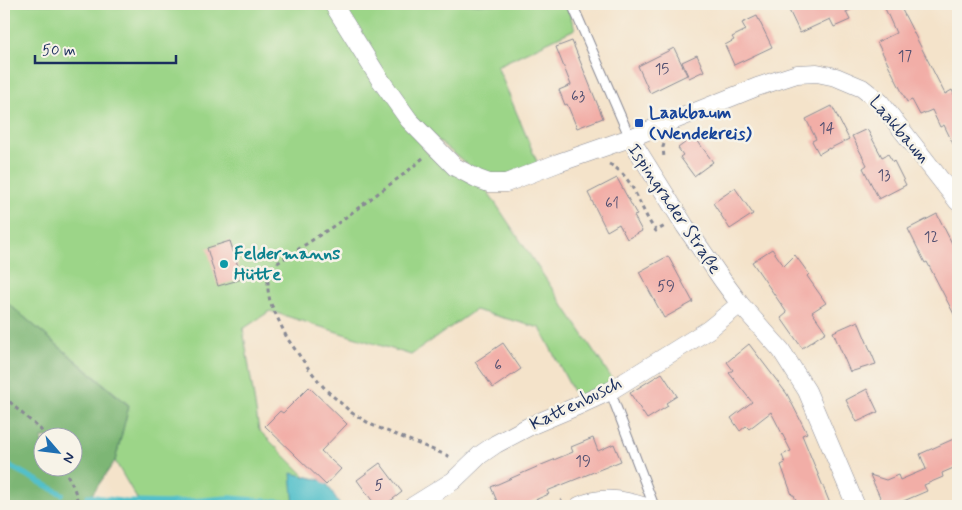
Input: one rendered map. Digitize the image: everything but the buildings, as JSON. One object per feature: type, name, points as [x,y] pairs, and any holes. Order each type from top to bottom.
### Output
[{"type":"street","name":"Ispingrader Straße","points":[[333,4],[379,78],[409,120],[455,167],[478,179],[489,183],[506,183],[630,138],[722,281],[781,350],[808,390],[856,506]]},
{"type":"street","name":"Laakbaum","points":[[630,138],[757,87],[796,74],[817,73],[836,77],[862,88],[880,102],[958,202]]},
{"type":"street","name":"Kattenbusch","points":[[414,506],[453,481],[470,464],[496,444],[530,426],[610,391],[708,330],[740,304]]},
{"type":"street","points":[[579,506],[588,502],[612,499],[643,506]]},
{"type":"lane","points":[[572,4],[630,138]]},
{"type":"lane","points":[[610,391],[654,506]]},
{"type":"path","points":[[665,162],[663,148],[667,139]]},
{"type":"path","points":[[434,147],[408,171],[276,264],[268,278],[268,290],[270,302],[287,338],[326,390],[352,413],[372,424],[470,464]]},
{"type":"path","points":[[607,163],[620,172],[631,185],[656,231],[668,225]]},
{"type":"path","points":[[4,396],[39,428]]},
{"type":"path","points":[[70,478],[78,502],[77,506]]},
{"type":"green space","points":[[4,4],[329,4],[428,154],[470,182],[486,189],[615,383],[578,401],[540,328],[475,310],[411,355],[270,311],[243,329],[259,430],[335,506],[141,506],[115,461],[129,405],[4,300]]},
{"type":"green space","points":[[337,4],[566,4],[575,29],[497,66],[538,164],[502,176],[477,172],[414,118]]},
{"type":"green space","points":[[4,300],[129,406],[115,461],[84,506],[4,506]]},
{"type":"water","points":[[291,473],[325,481],[341,506],[294,506]]},
{"type":"waterway","points":[[4,463],[62,494]]},
{"type":"waterway","points":[[88,496],[125,502],[167,503],[229,498],[301,504]]},
{"type":"place","name":"Laakbaum (Wendekreis)","points":[[639,123]]},
{"type":"place","name":"Feldermanns Hütte","points":[[224,264]]}]
